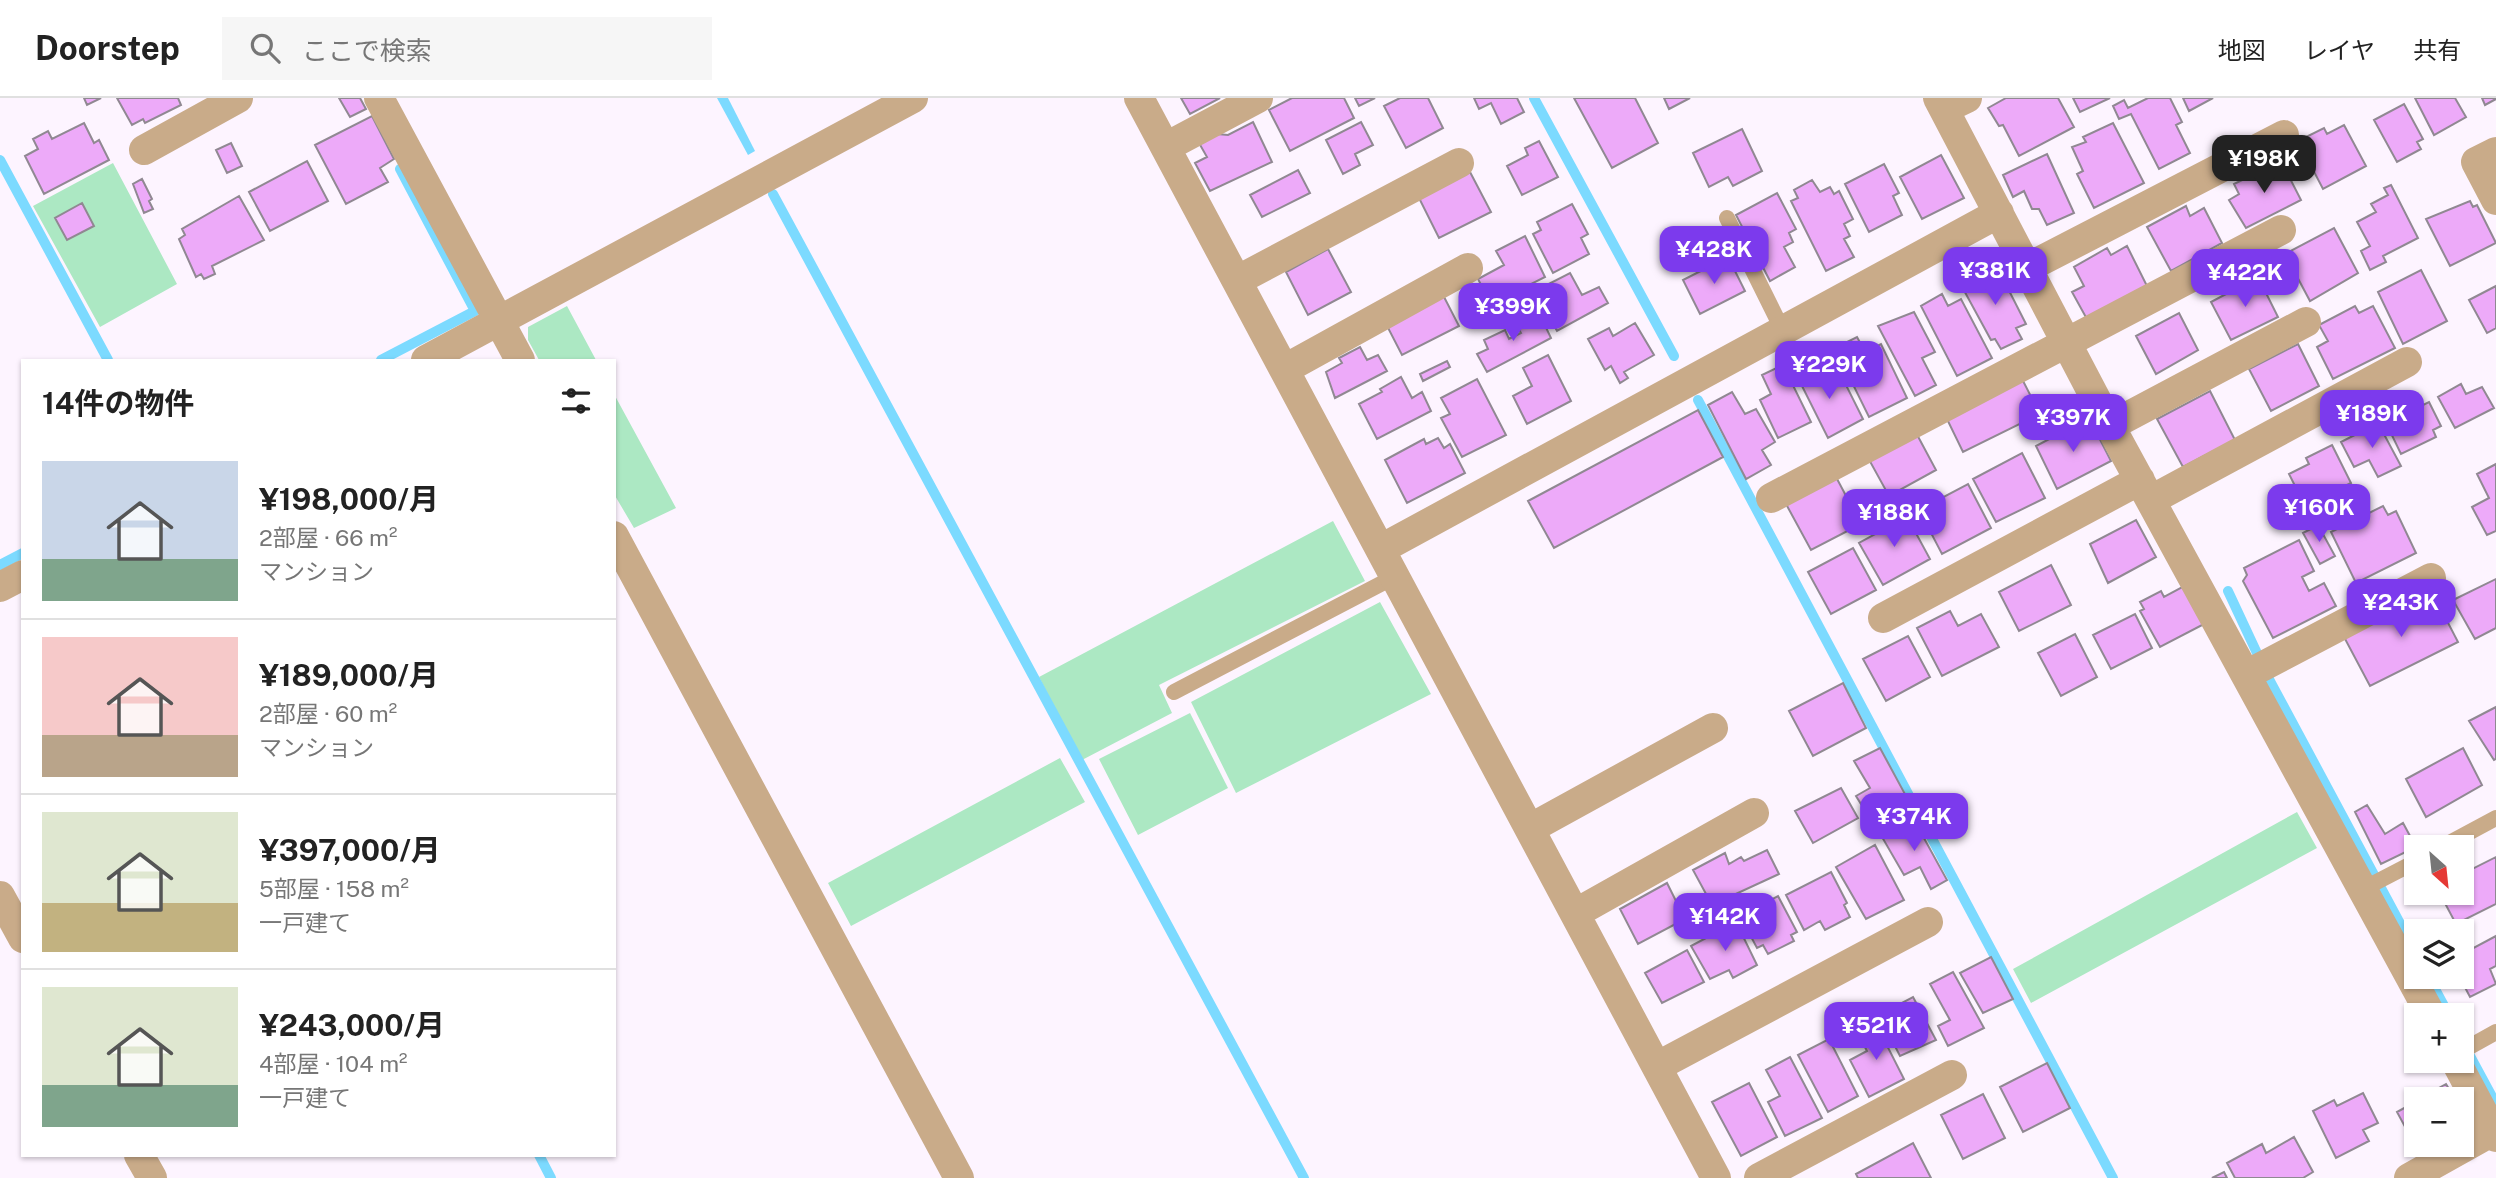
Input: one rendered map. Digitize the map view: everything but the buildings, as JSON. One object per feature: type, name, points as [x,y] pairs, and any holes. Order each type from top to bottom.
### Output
[{"type":"street","points":[[144,150],[238,98]]},
{"type":"street","points":[[379,98],[519,359]]},
{"type":"street","points":[[428,359],[913,98]]},
{"type":"street","points":[[1139,98],[1716,1178]]},
{"type":"street","points":[[1166,147],[1258,98]]},
{"type":"street","points":[[1950,102],[1999,213],[2110,426],[2248,674],[2425,1003]]},
{"type":"street","points":[[2029,267],[2284,135]]},
{"type":"street","points":[[2496,152],[2476,162],[2496,200]]},
{"type":"street","points":[[1238,280],[1459,163]]},
{"type":"street","points":[[1381,549],[1999,213]]},
{"type":"street","points":[[1771,498],[2281,230]]},
{"type":"street","points":[[1285,369],[1468,268]]},
{"type":"street","points":[[2110,426],[2306,322]]},
{"type":"street","points":[[1883,618],[2407,362]]},
{"type":"street","points":[[616,540],[959,1178]]},
{"type":"street","points":[[0,587],[21,576]]},
{"type":"street","points":[[2248,674],[2431,578]]},
{"type":"street","points":[[1531,828],[1713,728]]},
{"type":"street","points":[[1576,913],[1754,813]]},
{"type":"street","points":[[0,896],[21,934]]},
{"type":"street","points":[[1658,1066],[1928,922]]},
{"type":"street","points":[[2409,1178],[2494,1134],[2462,1073]]},
{"type":"street","points":[[1759,1178],[1952,1075]]},
{"type":"street","points":[[140,1157],[152,1178]]},
{"type":"lane","points":[[1727,218],[1782,329]]},
{"type":"lane","points":[[1174,692],[1396,576]]},
{"type":"lane","points":[[2464,835],[2496,818]]},
{"type":"lane","points":[[2363,889],[2404,868]]},
{"type":"lane","points":[[2474,1044],[2496,1032]]},
{"type":"green space","points":[[113,163],[177,284],[100,327],[33,206]]},
{"type":"green space","points":[[567,306],[595,359],[538,359],[528,340],[528,327]]},
{"type":"green space","points":[[616,398],[676,508],[634,528],[616,497]]},
{"type":"green space","points":[[1333,521],[1365,581],[1159,685],[1172,713],[1082,760],[1039,677]]},
{"type":"green space","points":[[1380,602],[1431,694],[1236,793],[1191,702]]},
{"type":"green space","points":[[1190,713],[1228,788],[1138,835],[1099,759]]},
{"type":"green space","points":[[1060,758],[1085,802],[851,926],[828,883]]},
{"type":"green space","points":[[2297,812],[2317,848],[2031,1003],[2013,969]]},
{"type":"water","points":[[717,98],[728,98],[755,151],[748,155]]},
{"type":"waterway","points":[[1534,98],[1674,356]]},
{"type":"waterway","points":[[0,160],[107,359]]},
{"type":"waterway","points":[[383,359],[475,311],[400,169]]},
{"type":"waterway","points":[[773,194],[1304,1178]]},
{"type":"waterway","points":[[1698,400],[2113,1178]]},
{"type":"waterway","points":[[0,565],[21,554]]},
{"type":"waterway","points":[[2228,591],[2270,681],[2404,931]]},
{"type":"waterway","points":[[2435,989],[2443,1003]]},
{"type":"waterway","points":[[2474,1063],[2496,1104]]},
{"type":"waterway","points":[[540,1157],[551,1178]]}]
